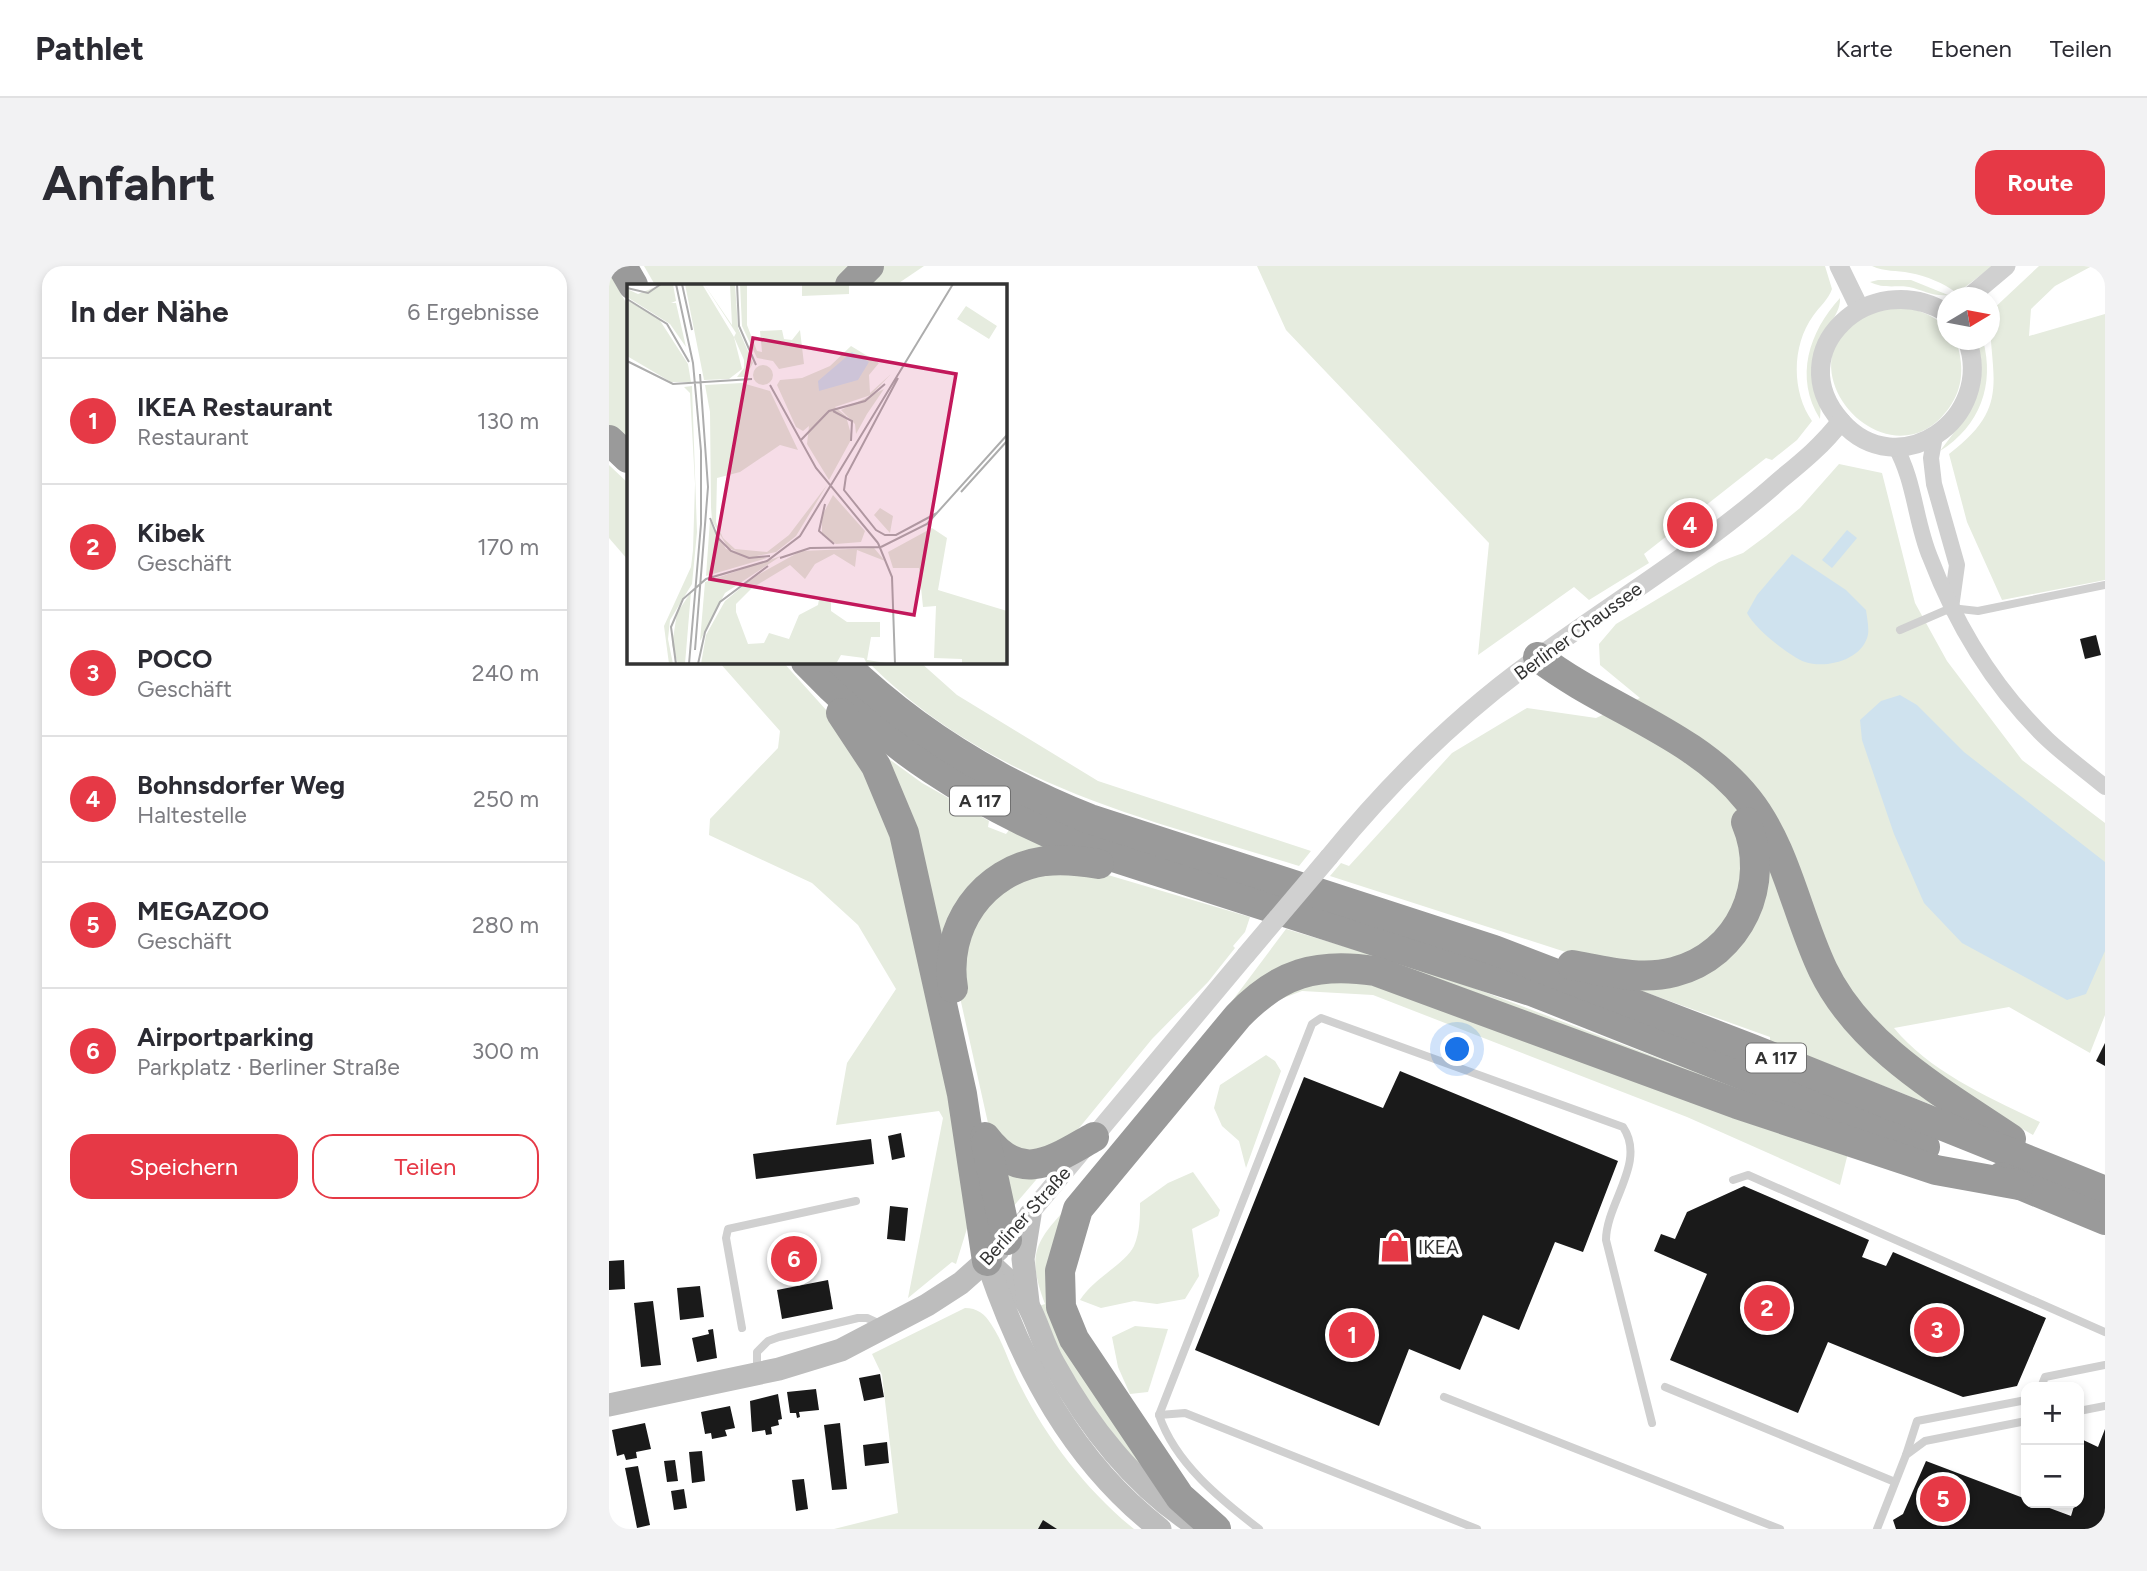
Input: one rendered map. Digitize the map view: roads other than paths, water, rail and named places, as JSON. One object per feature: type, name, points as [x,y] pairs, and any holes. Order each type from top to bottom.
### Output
[{"type":"highway","points":[[622,266],[632,284]]},
{"type":"highway","points":[[851,284],[869,266]]},
{"type":"highway","points":[[609,440],[627,457]]},
{"type":"highway","points":[[1538,657],[1586,691],[1694,751],[1723,775],[1748,800],[1766,827],[1819,961],[1846,1007],[1895,1058],[2057,1171]]},
{"type":"highway","name":"A 117","points":[[843,663],[871,690],[965,760],[1046,802],[1090,819],[1494,950],[2105,1191]]},
{"type":"highway","name":"A 117","points":[[852,663],[871,690]]},
{"type":"highway","points":[[808,664],[876,766],[904,833],[997,1251]]},
{"type":"highway","name":"A 117","points":[[808,664],[839,697],[897,747],[986,804],[1079,846],[1534,992],[1742,1072],[2105,1220]]},
{"type":"highway","points":[[1494,950],[1626,975],[1673,973],[1715,953],[1735,930],[1748,908],[1755,884],[1757,860],[1749,830],[1723,775]]},
{"type":"highway","points":[[997,1251],[985,1137],[950,961],[957,929],[978,896],[1004,876],[1045,861],[1086,862],[1183,878]]},
{"type":"highway","points":[[1216,1529],[1180,1497],[1074,1339],[1061,1307],[1060,1271],[1078,1209],[1238,1016],[1260,995],[1288,978],[1328,967],[1375,971],[1737,1104],[1937,1170],[2019,1185]]},
{"type":"highway","points":[[985,1137],[1003,1156],[1017,1164],[1033,1166],[1049,1162],[1094,1137]]},
{"type":"main road","points":[[1028,1305],[1023,1259],[1030,1215]]},
{"type":"main road","points":[[997,1251],[1028,1305],[1052,1362],[1104,1440],[1130,1470],[1172,1510],[1202,1529]]},
{"type":"main road","points":[[997,1251],[1005,1313],[1052,1408],[1086,1456],[1121,1494],[1160,1529]]},
{"type":"main road","name":"Berliner Straße","points":[[609,1405],[817,1359],[883,1330],[950,1290],[997,1251]]},
{"type":"street","points":[[1839,266],[1858,305]]},
{"type":"street","points":[[1981,287],[2007,266]]},
{"type":"street","points":[[1937,307],[1921,298],[1889,295],[1858,305],[1834,328],[1822,359],[1825,392],[1841,421],[1866,439],[1895,446],[1922,442],[1935,436],[1958,415],[1971,387],[1970,350]]},
{"type":"street","name":"Berliner Chaussee","points":[[1246,955],[1328,857],[1425,752],[1538,657],[1745,510],[1823,443],[1841,421]]},
{"type":"street","points":[[1935,436],[1931,458],[1934,484],[1957,565],[1951,608]]},
{"type":"street","points":[[1895,446],[1906,464],[1928,554],[1951,608],[2002,690],[2048,740],[2105,787]]},
{"type":"street","name":"Berliner Straße","points":[[997,1251],[1246,955]]},
{"type":"lane","points":[[1900,629],[1951,608],[1978,611],[2105,585]]},
{"type":"lane","points":[[1259,1529],[1229,1506],[1198,1475],[1166,1435],[1159,1415],[1312,1024],[1321,1018],[1623,1127],[1630,1137],[1632,1157],[1606,1226],[1606,1240],[1652,1423]]},
{"type":"lane","points":[[1733,1180],[1748,1175],[2105,1332]]},
{"type":"lane","points":[[742,1328],[726,1238],[728,1229],[856,1201]]},
{"type":"lane","points":[[758,1374],[757,1352],[768,1341],[779,1337],[867,1318],[878,1321],[883,1330]]},
{"type":"lane","points":[[2043,1382],[2045,1377],[2105,1365]]},
{"type":"lane","points":[[1665,1387],[1895,1482]]},
{"type":"lane","points":[[1444,1397],[1780,1529]]},
{"type":"lane","points":[[1877,1529],[1917,1421],[2021,1402]]},
{"type":"lane","points":[[2084,1410],[2105,1406]]},
{"type":"lane","points":[[1159,1415],[1185,1413],[1477,1529]]},
{"type":"lane","points":[[1906,1455],[1925,1441],[2021,1422]]},
{"type":"water","points":[[1847,530],[1857,538],[1832,568],[1822,560]]},
{"type":"water","points":[[1792,554],[1846,590],[1866,610],[1867,638],[1863,646],[1850,657],[1823,664],[1805,662],[1773,641],[1747,613],[1757,595]]},
{"type":"water","points":[[1900,695],[1917,705],[1964,752],[2105,862],[2105,951],[2086,994],[2067,1000],[1962,943],[1924,903],[1894,834],[1862,740],[1860,720],[1881,701]]},
{"type":"place","name":"Bohnsdorfer Weg","points":[[1690,525]]},
{"type":"place","name":"IKEA","points":[[1395,1247]]},
{"type":"place","name":"Airportparking","points":[[794,1259]]},
{"type":"place","name":"Kibek","points":[[1767,1308]]},
{"type":"place","name":"POCO","points":[[1937,1330]]},
{"type":"place","name":"IKEA Restaurant","points":[[1352,1335]]},
{"type":"place","name":"MEGAZOO","points":[[1943,1499]]}]
